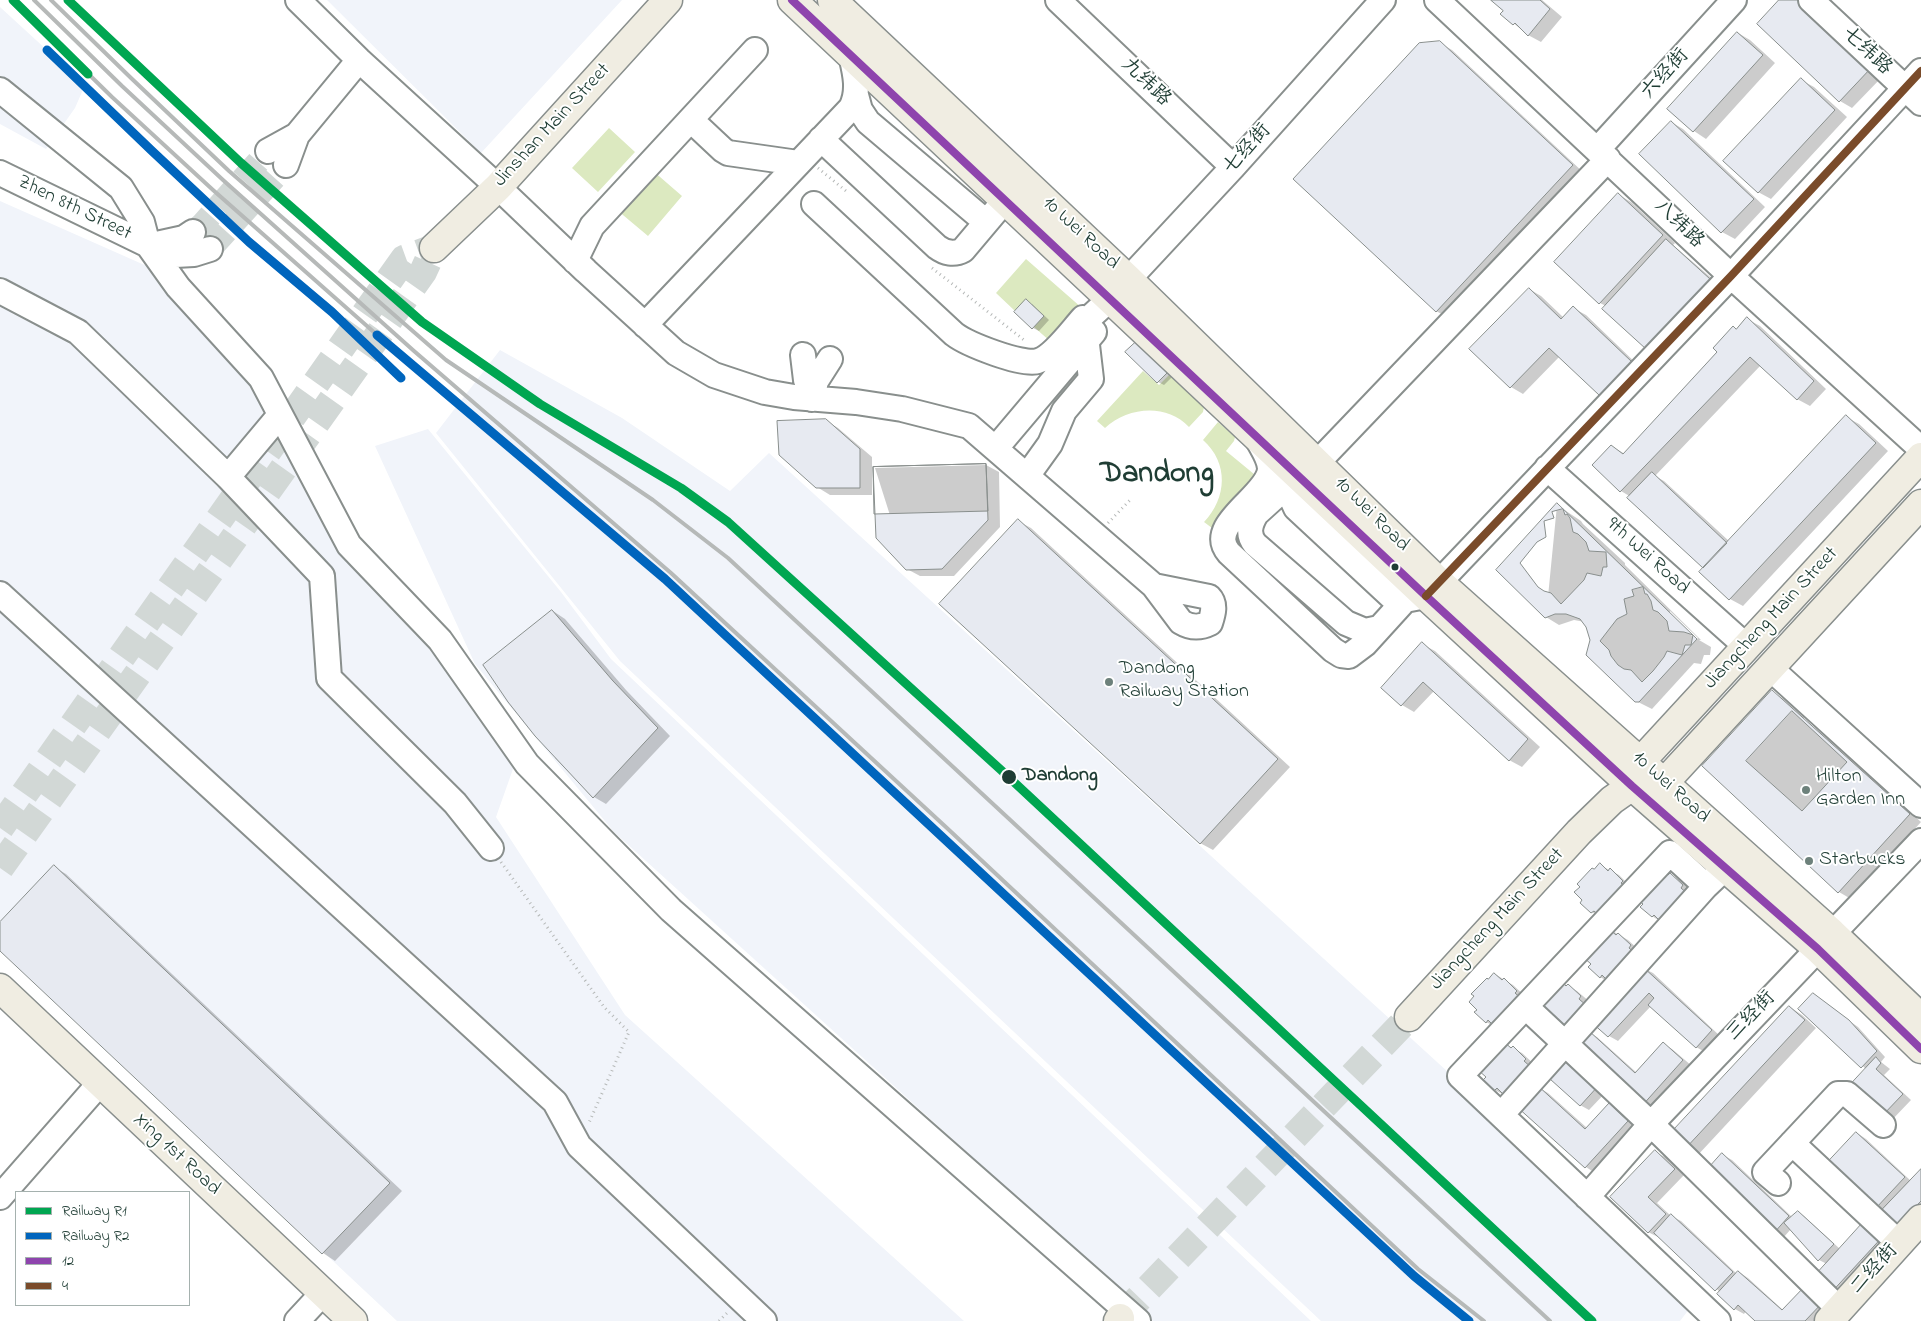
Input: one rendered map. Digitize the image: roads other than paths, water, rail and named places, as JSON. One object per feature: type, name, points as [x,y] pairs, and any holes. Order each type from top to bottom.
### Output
[{"type":"main road","name":"Jinshan Main Street","points":[[434,248],[498,186],[668,0]]},
{"type":"main road","points":[[792,0],[1006,200],[1119,289],[1256,435],[1303,473]]},
{"type":"main road","name":"10 Wei Road","points":[[832,0],[1423,593],[1637,773],[1726,867],[1825,941],[1921,1018]]},
{"type":"main road","name":"Jiangcheng Main Street","points":[[1409,1017],[1598,812],[1637,773],[1747,647],[1921,457]]},
{"type":"main road","name":"Jiangcheng Main Street","points":[[1664,783],[1921,504]]},
{"type":"main road","name":"10 Wei Road","points":[[1637,773],[1664,783],[1825,941],[1921,1048]]},
{"type":"main road","name":"Xing 1st Road","points":[[0,988],[353,1321]]},
{"type":"main road","name":"二经街","points":[[1834,1315],[1921,1219]]},
{"type":"street","points":[[298,0],[359,60],[498,186],[575,261],[676,353],[714,375],[765,392],[812,399],[886,406],[969,426],[1154,586]]},
{"type":"street","name":"九纬路","points":[[1058,0],[1233,167]]},
{"type":"street","name":"七经街","points":[[1087,330],[1119,289],[1233,167],[1383,0]]},
{"type":"street","name":"八纬路","points":[[1437,0],[1731,276],[1921,449]]},
{"type":"street","name":"六经街","points":[[1372,636],[1346,623],[1252,541],[1250,530],[1256,514],[1303,473],[1603,154],[1734,0]]},
{"type":"street","name":"七纬路","points":[[1811,0],[1913,96]]},
{"type":"street","points":[[575,261],[592,226],[755,50]]},
{"type":"street","points":[[851,55],[856,95],[860,110],[868,122],[986,222]]},
{"type":"street","points":[[277,158],[359,60]]},
{"type":"street","points":[[1256,435],[1269,462],[1270,467],[1267,479],[1228,524],[1223,538],[1226,549],[1337,653],[1349,656],[1423,593],[1547,468],[1731,276],[1913,96],[1921,71]]},
{"type":"street","points":[[0,90],[120,188],[142,222],[148,245],[178,287],[261,378],[349,545],[440,640],[527,764],[671,910],[1125,1320]]},
{"type":"street","points":[[645,326],[851,108],[856,95]]},
{"type":"street","points":[[690,120],[722,150],[728,153],[798,163]]},
{"type":"street","points":[[821,139],[941,250],[949,253],[961,252],[1006,200]]},
{"type":"street","name":"Zhen 8th Street","points":[[0,173],[148,245],[176,255],[194,254],[210,249]]},
{"type":"street","points":[[814,204],[964,342],[1023,361],[1038,361],[1053,350],[1083,318],[1087,330],[1091,379],[1064,411],[1050,444],[1027,476]]},
{"type":"street","name":"Zhen 8th Street","points":[[148,245],[171,242],[184,238],[193,232]]},
{"type":"street","points":[[0,290],[78,332],[228,477],[322,576],[329,678],[455,802],[491,848]]},
{"type":"street","points":[[992,445],[1087,330]]},
{"type":"street","points":[[992,445],[1047,374],[1053,350]]},
{"type":"street","points":[[803,355],[806,380],[812,399]]},
{"type":"street","points":[[812,399],[816,382],[830,359]]},
{"type":"street","points":[[228,477],[280,415]]},
{"type":"street","name":"9th Wei Road","points":[[1547,468],[1747,647]]},
{"type":"street","points":[[1303,473],[1291,497],[1296,508],[1395,600],[1398,602],[1423,593]]},
{"type":"street","points":[[0,594],[555,1102],[579,1146],[764,1321]]},
{"type":"street","points":[[1770,668],[1921,805]]},
{"type":"street","name":"三经街","points":[[1587,1197],[1651,1124],[1921,841]]},
{"type":"street","points":[[1706,886],[1670,853],[1460,1076],[1718,1321]]},
{"type":"street","points":[[1501,1115],[1706,886],[1726,867]]},
{"type":"street","points":[[1526,1008],[1651,1124],[1834,1315]]},
{"type":"street","points":[[0,1197],[100,1083]]},
{"type":"street","points":[[1778,1183],[1766,1172],[1835,1096],[1847,1094],[1883,1125]]},
{"type":"street","points":[[1792,1143],[1899,1243]]},
{"type":"street","points":[[297,1321],[323,1293]]},
{"type":"tunnel","points":[[193,232],[202,225],[268,151]]},
{"type":"tunnel","points":[[210,249],[286,165]]},
{"type":"tunnel","points":[[0,828],[404,259],[434,248]]},
{"type":"tunnel","points":[[0,868],[423,272],[434,248]]},
{"type":"tunnel","points":[[1120,1318],[1409,1017]]},
{"type":"railway","points":[[13,0],[112,97],[213,190],[410,364],[665,579],[1414,1276],[1469,1321]]},
{"type":"railway","points":[[34,0],[122,86],[223,180],[414,351],[671,573],[948,829],[1418,1269],[1484,1321]]},
{"type":"railway","points":[[51,0],[229,171],[446,360],[653,500],[728,558],[1550,1321]]},
{"type":"railway","points":[[68,0],[241,163],[422,322],[540,404],[681,488],[728,522],[1001,770],[1592,1321]]},
{"type":"rail line","name":"R1","points":[[13,0],[88,74]]},
{"type":"rail line","name":"R1","points":[[68,0],[241,163],[422,322],[540,404],[681,488],[728,522],[1001,770],[1592,1321]]},
{"type":"rail line","name":"R2","points":[[47,50],[249,242],[332,312],[401,378]]},
{"type":"rail line","name":"R2","points":[[377,335],[665,579],[1414,1276],[1469,1321]]},
{"type":"place","name":"Dandong Railway Station","points":[[1109,682]]},
{"type":"place","name":"Dandong","points":[[1009,777]]},
{"type":"place","name":"Hilton Garden Inn","points":[[1806,790]]},
{"type":"place","name":"Starbucks","points":[[1809,861]]},
{"type":"district","name":"Dandong","points":[[1157,476]]}]
